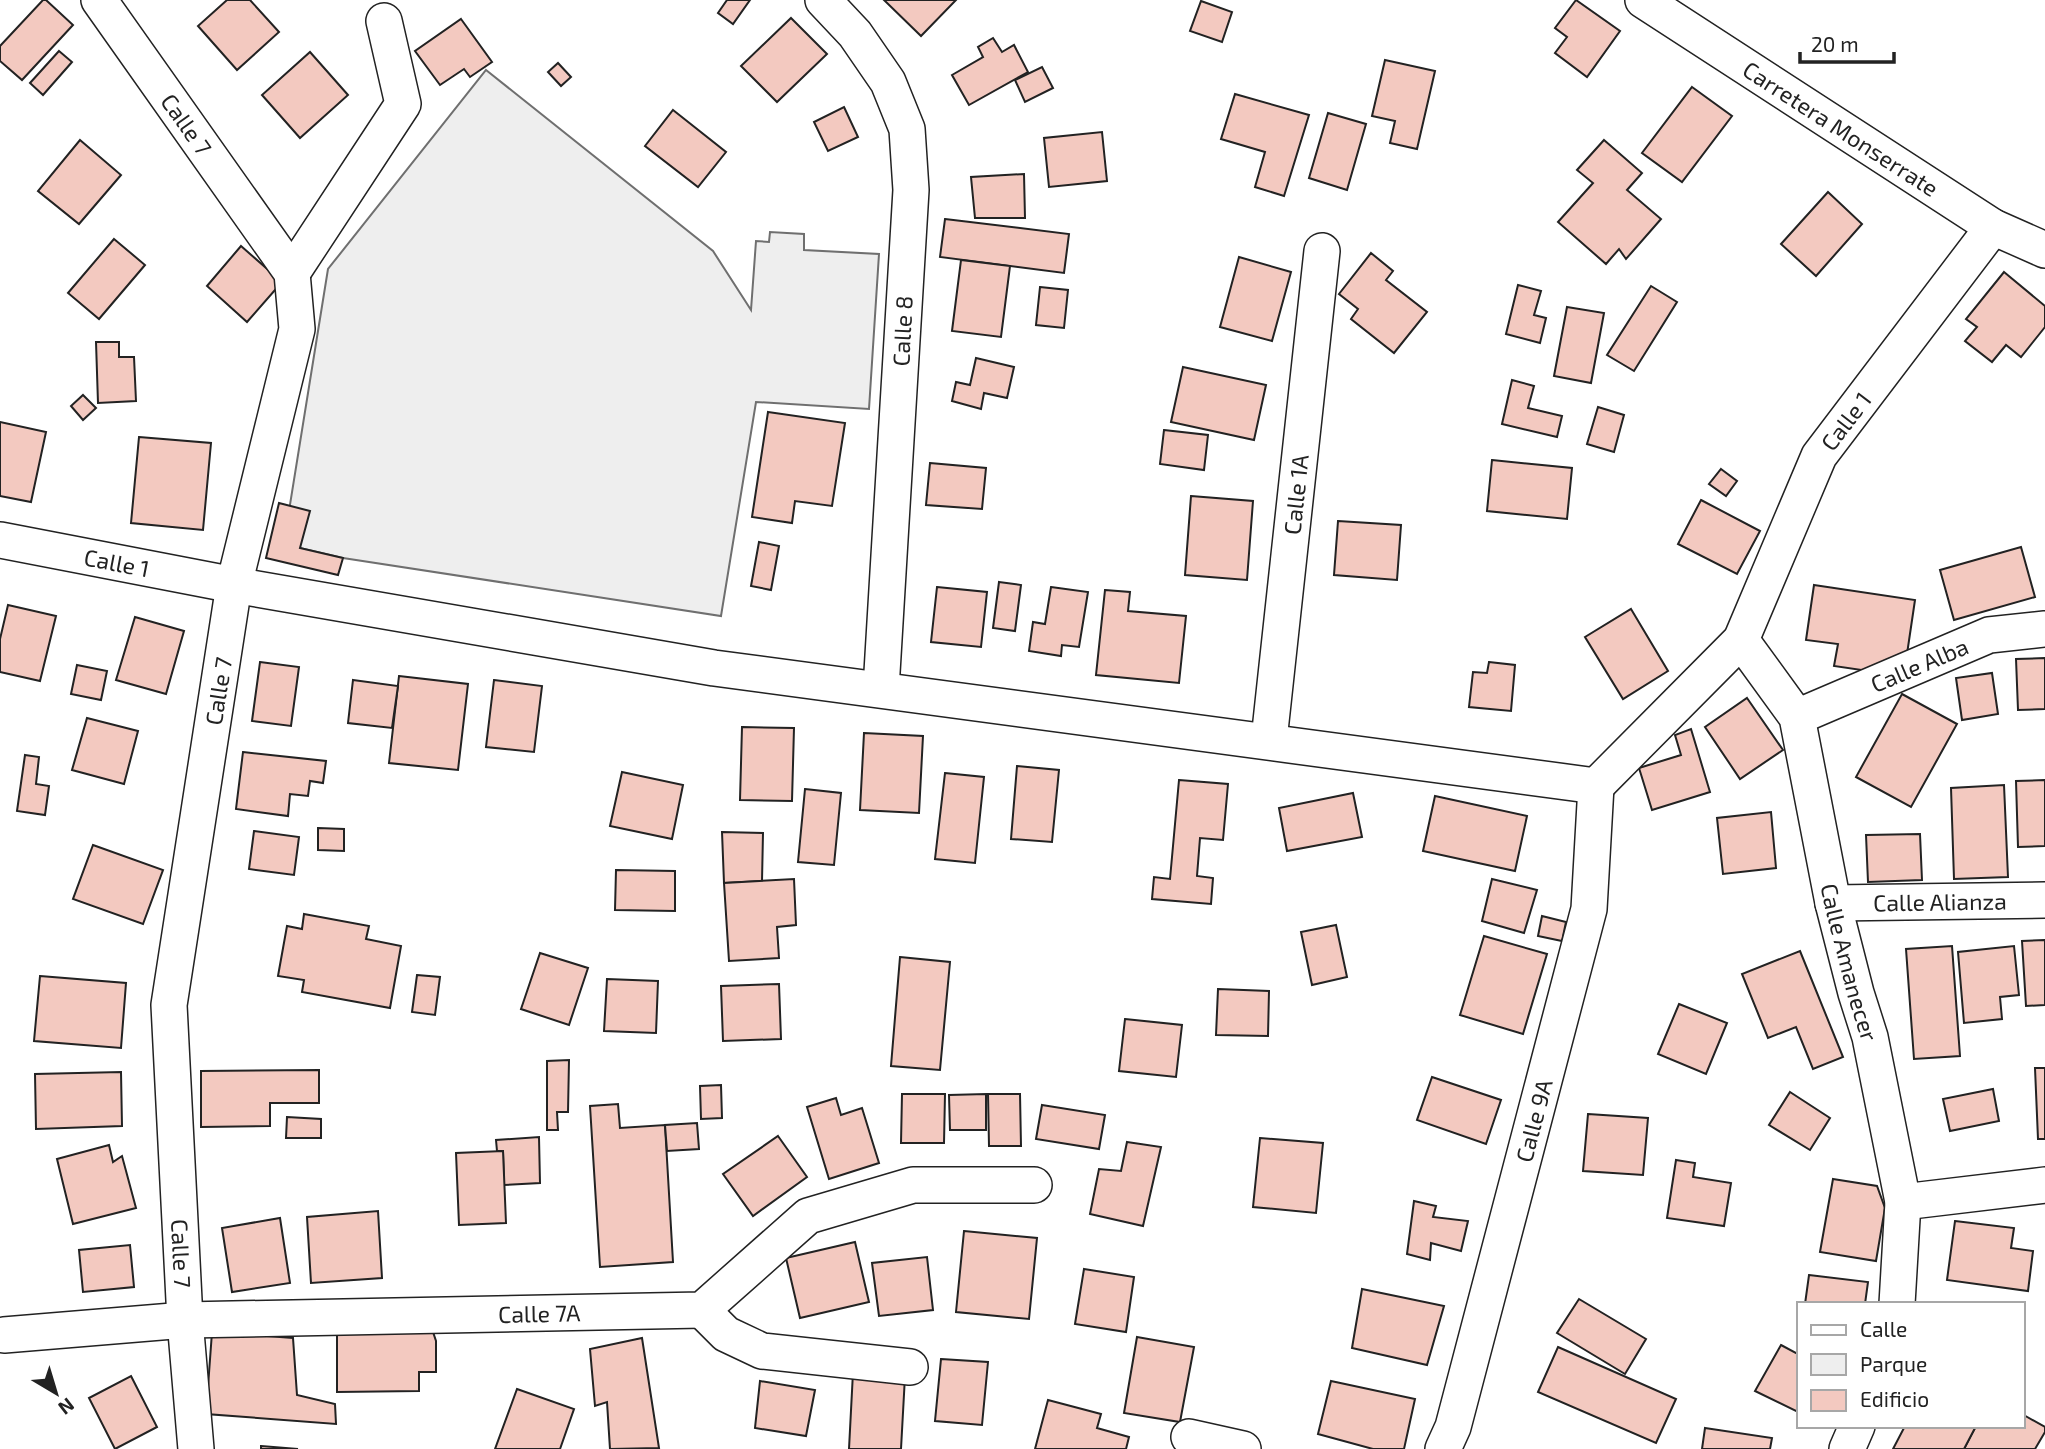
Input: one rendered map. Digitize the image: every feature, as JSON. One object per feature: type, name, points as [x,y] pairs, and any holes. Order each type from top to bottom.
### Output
[{"type":"street","name":"Calle 7","points":[[99,0],[292,272],[297,329],[234,585],[169,1005],[195,1449]]},
{"type":"street","name":"Calle 8","points":[[822,0],[855,34],[888,82],[907,129],[911,190],[881,689]]},
{"type":"street","name":"Carretera Monserrate","points":[[1643,0],[1993,227],[2045,250]]},
{"type":"street","points":[[292,272],[402,104],[384,21]]},
{"type":"street","name":"Calle 1","points":[[1741,640],[1819,456],[1993,227]]},
{"type":"street","name":"Calle 1A","points":[[1269,740],[1322,251]]},
{"type":"street","name":"Calle 1","points":[[0,540],[234,585],[714,667],[1596,786]]},
{"type":"street","name":"Calle Alba","points":[[1797,717],[1989,635],[2045,629]]},
{"type":"street","points":[[1596,786],[1741,640]]},
{"type":"street","name":"Calle Amanecer","points":[[1741,640],[1797,717],[1833,903],[1870,1037],[1903,1202],[1898,1302]]},
{"type":"street","name":"Calle 9A","points":[[1444,1449],[1453,1427],[1494,1275],[1589,909],[1596,786]]},
{"type":"street","name":"Calle Alianza","points":[[1833,903],[2045,901]]},
{"type":"street","points":[[910,1367],[762,1351],[726,1334],[702,1310],[808,1216],[913,1185],[1034,1185]]},
{"type":"street","points":[[1903,1202],[2045,1185]]},
{"type":"street","name":"Calle 7A","points":[[4,1335],[186,1320],[702,1310]]},
{"type":"street","points":[[1847,1449],[1856,1428]]},
{"type":"street","points":[[1189,1437],[1243,1449]]},
{"type":"green space","points":[[486,70],[713,251],[751,310],[756,241],[769,242],[770,232],[804,234],[804,250],[879,254],[869,409],[756,402],[721,616],[343,558],[300,548],[283,548],[328,269]]},
{"type":"building","points":[[43,0],[73,25],[22,80],[0,61],[0,46]]},
{"type":"building","points":[[227,0],[250,0],[279,32],[237,70],[198,26]]},
{"type":"building","points":[[727,0],[750,0],[733,24],[718,13]]},
{"type":"building","points":[[884,0],[956,0],[921,36]]},
{"type":"building","points":[[1576,0],[1620,31],[1587,77],[1555,53],[1567,37],[1555,28]]},
{"type":"building","points":[[1201,1],[1232,12],[1222,42],[1190,31]]},
{"type":"building","points":[[791,18],[827,54],[777,102],[741,66]]},
{"type":"building","points":[[461,19],[492,62],[470,77],[464,69],[440,85],[415,51]]},
{"type":"building","points":[[993,38],[1002,52],[1014,45],[1028,72],[969,105],[952,75],[983,57],[978,47]]},
{"type":"building","points":[[59,51],[72,62],[43,95],[30,83]]},
{"type":"building","points":[[310,52],[348,95],[300,138],[262,95]]},
{"type":"building","points":[[1385,60],[1435,71],[1417,149],[1390,143],[1395,121],[1372,116]]},
{"type":"building","points":[[558,63],[571,77],[561,86],[548,72]]},
{"type":"building","points":[[1042,67],[1053,88],[1025,102],[1015,80]]},
{"type":"building","points":[[1692,87],[1732,116],[1682,182],[1642,153]]},
{"type":"building","points":[[1235,94],[1309,115],[1284,196],[1255,187],[1265,152],[1221,139]]},
{"type":"building","points":[[844,107],[858,137],[828,151],[814,122]]},
{"type":"building","points":[[673,110],[726,152],[698,187],[645,146]]},
{"type":"building","points":[[1328,113],[1366,124],[1347,190],[1309,178]]},
{"type":"building","points":[[1102,132],[1107,181],[1049,187],[1044,138]]},
{"type":"building","points":[[80,140],[121,175],[79,224],[38,191]]},
{"type":"building","points":[[1604,140],[1642,173],[1627,190],[1661,219],[1626,259],[1619,249],[1606,264],[1558,222],[1593,183],[1577,170]]},
{"type":"building","points":[[1024,174],[1025,218],[975,218],[971,177]]},
{"type":"building","points":[[1828,192],[1862,224],[1816,276],[1781,244]]},
{"type":"building","points":[[945,219],[1069,234],[1064,273],[940,257]]},
{"type":"building","points":[[114,239],[145,265],[99,319],[68,293]]},
{"type":"building","points":[[241,246],[282,282],[247,322],[207,286]]},
{"type":"building","points":[[1371,253],[1393,271],[1386,280],[1427,312],[1394,353],[1351,319],[1358,309],[1339,294]]},
{"type":"building","points":[[1239,257],[1291,272],[1272,341],[1220,327]]},
{"type":"building","points":[[961,260],[1010,266],[1001,337],[952,331]]},
{"type":"building","points":[[2004,272],[2045,306],[2045,327],[2021,357],[2006,345],[1992,362],[1965,341],[1977,327],[1966,319]]},
{"type":"building","points":[[1518,285],[1541,291],[1534,315],[1546,318],[1540,343],[1506,334]]},
{"type":"building","points":[[1651,286],[1677,302],[1634,371],[1607,355]]},
{"type":"building","points":[[1040,287],[1068,290],[1064,328],[1036,325]]},
{"type":"building","points":[[1567,307],[1604,313],[1591,383],[1554,376]]},
{"type":"building","points":[[96,342],[119,342],[119,357],[134,357],[136,401],[98,403]]},
{"type":"building","points":[[976,358],[1014,367],[1007,398],[984,393],[981,409],[952,401],[956,382],[970,385]]},
{"type":"building","points":[[1183,367],[1266,385],[1254,440],[1171,422]]},
{"type":"building","points":[[1512,380],[1534,386],[1528,408],[1562,416],[1557,437],[1502,424]]},
{"type":"building","points":[[83,395],[96,408],[83,420],[71,406]]},
{"type":"building","points":[[1598,407],[1624,415],[1614,452],[1587,444]]},
{"type":"building","points":[[768,412],[845,423],[832,506],[795,501],[792,523],[752,517]]},
{"type":"building","points":[[0,422],[46,432],[31,502],[0,496]]},
{"type":"building","points":[[1164,430],[1208,435],[1204,470],[1160,464]]},
{"type":"building","points":[[139,437],[211,443],[203,530],[131,523]]},
{"type":"building","points":[[1492,460],[1572,468],[1567,519],[1487,511]]},
{"type":"building","points":[[930,463],[986,468],[982,509],[926,505]]},
{"type":"building","points":[[1721,469],[1737,481],[1726,496],[1709,484]]},
{"type":"building","points":[[1191,496],[1253,501],[1247,580],[1185,575]]},
{"type":"building","points":[[1701,500],[1760,531],[1737,574],[1678,544]]},
{"type":"building","points":[[279,503],[310,511],[300,548],[343,558],[338,575],[266,558]]},
{"type":"building","points":[[1338,521],[1401,525],[1397,580],[1334,575]]},
{"type":"building","points":[[759,542],[779,546],[771,590],[751,586]]},
{"type":"building","points":[[2021,547],[2035,597],[1954,620],[1940,570]]},
{"type":"building","points":[[999,582],[1021,585],[1015,631],[993,628]]},
{"type":"building","points":[[1814,585],[1915,600],[1907,654],[1875,672],[1834,666],[1838,644],[1806,640]]},
{"type":"building","points":[[937,587],[987,592],[981,647],[931,642]]},
{"type":"building","points":[[1051,587],[1088,592],[1079,647],[1062,645],[1061,656],[1029,651],[1033,622],[1045,624]]},
{"type":"building","points":[[1105,590],[1130,592],[1128,611],[1186,616],[1179,683],[1096,675]]},
{"type":"building","points":[[8,605],[56,616],[40,681],[0,672],[0,639]]},
{"type":"building","points":[[1631,609],[1668,671],[1623,699],[1585,637]]},
{"type":"building","points":[[135,617],[184,631],[166,694],[116,680]]},
{"type":"building","points":[[2045,658],[2045,709],[2018,710],[2016,659]]},
{"type":"building","points":[[260,662],[299,667],[291,726],[252,721]]},
{"type":"building","points":[[1489,662],[1515,665],[1511,711],[1469,707],[1473,672],[1487,673]]},
{"type":"building","points":[[77,665],[107,671],[101,700],[71,694]]},
{"type":"building","points":[[1992,673],[1998,714],[1962,720],[1956,678]]},
{"type":"building","points":[[399,676],[468,684],[458,770],[389,763]]},
{"type":"building","points":[[353,680],[398,686],[392,728],[348,723]]},
{"type":"building","points":[[494,680],[542,686],[534,752],[486,747]]},
{"type":"building","points":[[1902,694],[1957,724],[1911,807],[1856,777]]},
{"type":"building","points":[[1747,698],[1783,750],[1740,779],[1705,727]]},
{"type":"building","points":[[87,718],[138,731],[124,784],[72,770]]},
{"type":"building","points":[[742,727],[794,728],[792,801],[740,800]]},
{"type":"building","points":[[1691,729],[1710,792],[1652,810],[1639,768],[1681,755],[1675,735]]},
{"type":"building","points":[[864,733],[923,736],[919,813],[860,810]]},
{"type":"building","points":[[243,752],[326,761],[323,783],[310,781],[308,796],[290,794],[288,816],[236,809]]},
{"type":"building","points":[[25,755],[39,757],[36,784],[49,786],[45,815],[17,811]]},
{"type":"building","points":[[1017,766],[1059,770],[1052,842],[1011,839]]},
{"type":"building","points":[[622,772],[683,785],[672,839],[610,826]]},
{"type":"building","points":[[945,773],[984,777],[975,863],[935,859]]},
{"type":"building","points":[[1179,780],[1228,784],[1223,840],[1200,838],[1197,876],[1213,878],[1211,904],[1152,899],[1154,877],[1170,879]]},
{"type":"building","points":[[2045,780],[2045,846],[2018,847],[2016,781]]},
{"type":"building","points":[[2004,785],[2008,877],[1954,879],[1951,788]]},
{"type":"building","points":[[805,789],[841,793],[834,865],[798,862]]},
{"type":"building","points":[[1353,793],[1362,837],[1287,851],[1279,808]]},
{"type":"building","points":[[1435,796],[1527,816],[1515,871],[1423,851]]},
{"type":"building","points":[[1771,812],[1776,868],[1723,874],[1717,818]]},
{"type":"building","points":[[318,828],[344,829],[344,851],[318,850]]},
{"type":"building","points":[[254,831],[299,837],[294,875],[249,869]]},
{"type":"building","points":[[722,832],[763,833],[762,881],[724,883]]},
{"type":"building","points":[[1920,834],[1922,880],[1868,882],[1866,835]]},
{"type":"building","points":[[93,845],[163,870],[143,924],[73,899]]},
{"type":"building","points":[[616,870],[675,871],[675,911],[615,910]]},
{"type":"building","points":[[794,879],[796,925],[777,927],[779,958],[729,961],[724,883]]},
{"type":"building","points":[[1492,879],[1537,890],[1524,933],[1482,921]]},
{"type":"building","points":[[304,914],[369,926],[366,939],[401,946],[390,1008],[302,992],[304,980],[278,976],[287,926],[302,929]]},
{"type":"building","points":[[1542,916],[1566,922],[1562,941],[1538,936]]},
{"type":"building","points":[[1336,925],[1347,977],[1312,985],[1301,932]]},
{"type":"building","points":[[1484,936],[1547,954],[1523,1034],[1460,1015]]},
{"type":"building","points":[[2045,940],[2045,1005],[2026,1006],[2022,941]]},
{"type":"building","points":[[1952,946],[1960,1056],[1914,1059],[1906,949]]},
{"type":"building","points":[[2014,946],[2019,995],[2000,997],[2002,1019],[1964,1023],[1958,952]]},
{"type":"building","points":[[1800,951],[1843,1057],[1813,1069],[1796,1027],[1768,1038],[1742,974]]},
{"type":"building","points":[[540,953],[588,968],[569,1025],[521,1009]]},
{"type":"building","points":[[900,957],[950,962],[940,1070],[891,1066]]},
{"type":"building","points":[[417,975],[440,977],[435,1015],[412,1012]]},
{"type":"building","points":[[40,976],[126,983],[121,1048],[34,1041]]},
{"type":"building","points":[[607,979],[658,981],[656,1033],[604,1031]]},
{"type":"building","points":[[779,984],[781,1039],[723,1041],[721,986]]},
{"type":"building","points":[[1218,989],[1269,991],[1268,1036],[1216,1035]]},
{"type":"building","points":[[1679,1004],[1727,1023],[1706,1074],[1658,1054]]},
{"type":"building","points":[[1125,1019],[1182,1025],[1176,1077],[1119,1071]]},
{"type":"building","points":[[569,1060],[568,1112],[557,1112],[558,1130],[547,1130],[547,1061]]},
{"type":"building","points":[[2035,1068],[2045,1068],[2045,1139],[2038,1139]]},
{"type":"building","points":[[319,1070],[319,1103],[270,1103],[270,1126],[201,1127],[201,1071]]},
{"type":"building","points":[[121,1072],[122,1126],[36,1129],[35,1074]]},
{"type":"building","points":[[1432,1077],[1501,1100],[1486,1144],[1417,1120]]},
{"type":"building","points":[[721,1085],[722,1118],[701,1119],[700,1086]]},
{"type":"building","points":[[1993,1089],[1999,1121],[1950,1131],[1943,1099]]},
{"type":"building","points":[[1790,1092],[1830,1118],[1810,1150],[1769,1125]]},
{"type":"building","points":[[902,1094],[945,1094],[944,1143],[901,1143]]},
{"type":"building","points":[[986,1094],[986,1130],[950,1130],[949,1095]]},
{"type":"building","points":[[988,1094],[1020,1094],[1021,1146],[989,1146]]},
{"type":"building","points":[[836,1098],[841,1115],[862,1108],[879,1163],[829,1179],[807,1107]]},
{"type":"building","points":[[618,1104],[620,1128],[665,1125],[673,1262],[600,1267],[590,1106]]},
{"type":"building","points":[[1042,1105],[1105,1115],[1099,1149],[1036,1139]]},
{"type":"building","points":[[1588,1114],[1648,1118],[1643,1175],[1583,1171]]},
{"type":"building","points":[[287,1117],[321,1119],[321,1138],[286,1138]]},
{"type":"building","points":[[697,1123],[699,1149],[667,1151],[665,1125]]},
{"type":"building","points":[[778,1136],[807,1177],[753,1216],[723,1174]]},
{"type":"building","points":[[539,1137],[540,1183],[504,1185],[503,1151],[497,1151],[496,1140]]},
{"type":"building","points":[[1260,1138],[1323,1143],[1316,1213],[1253,1207]]},
{"type":"building","points":[[1127,1142],[1161,1147],[1143,1226],[1090,1214],[1099,1169],[1121,1171]]},
{"type":"building","points":[[109,1145],[113,1162],[122,1156],[136,1208],[73,1224],[57,1159]]},
{"type":"building","points":[[503,1151],[506,1223],[459,1225],[456,1153]]},
{"type":"building","points":[[1676,1160],[1695,1163],[1693,1177],[1731,1183],[1724,1226],[1667,1218]]},
{"type":"building","points":[[1833,1179],[1877,1186],[1885,1208],[1876,1261],[1820,1252]]},
{"type":"building","points":[[1414,1201],[1436,1206],[1433,1217],[1468,1221],[1461,1251],[1431,1243],[1430,1260],[1407,1254]]},
{"type":"building","points":[[378,1211],[382,1278],[311,1283],[307,1217]]},
{"type":"building","points":[[280,1218],[290,1283],[232,1292],[222,1228]]},
{"type":"building","points":[[1955,1221],[2014,1228],[2011,1248],[2033,1251],[2028,1291],[1947,1280]]},
{"type":"building","points":[[964,1231],[1037,1238],[1029,1319],[956,1312]]},
{"type":"building","points":[[855,1242],[869,1302],[800,1318],[786,1258]]},
{"type":"building","points":[[130,1245],[134,1287],[83,1292],[79,1250]]},
{"type":"building","points":[[927,1257],[933,1310],[879,1316],[872,1263]]},
{"type":"building","points":[[1084,1269],[1134,1277],[1126,1332],[1075,1324]]},
{"type":"building","points":[[1809,1275],[1868,1282],[1865,1302],[1805,1302]]},
{"type":"building","points":[[1362,1289],[1444,1306],[1427,1365],[1352,1348]]},
{"type":"building","points":[[1579,1299],[1646,1339],[1625,1374],[1557,1333]]},
{"type":"building","points":[[431,1326],[436,1341],[436,1372],[419,1372],[419,1391],[337,1392],[337,1327]]},
{"type":"building","points":[[212,1332],[293,1338],[297,1395],[335,1404],[336,1424],[206,1414]]},
{"type":"building","points":[[1137,1337],[1194,1347],[1180,1422],[1124,1413]]},
{"type":"building","points":[[642,1338],[659,1448],[610,1449],[607,1402],[595,1406],[590,1349]]},
{"type":"building","points":[[1781,1345],[1797,1353],[1797,1412],[1755,1391]]},
{"type":"building","points":[[1558,1347],[1676,1399],[1656,1443],[1538,1392]]},
{"type":"building","points":[[941,1359],[988,1362],[982,1425],[935,1421]]},
{"type":"building","points":[[853,1372],[905,1376],[901,1449],[849,1449]]},
{"type":"building","points":[[131,1376],[157,1427],[115,1449],[89,1398]]},
{"type":"building","points":[[760,1381],[815,1390],[806,1436],[755,1428]]},
{"type":"building","points":[[1331,1381],[1415,1399],[1404,1449],[1373,1449],[1318,1434]]},
{"type":"building","points":[[517,1389],[574,1409],[560,1449],[495,1449]]},
{"type":"building","points":[[1048,1400],[1101,1414],[1097,1428],[1129,1437],[1126,1449],[1035,1449]]},
{"type":"building","points":[[2024,1415],[2045,1427],[2035,1449],[1964,1449],[1975,1428],[2024,1428]]},
{"type":"building","points":[[1705,1428],[1772,1438],[1770,1449],[1702,1449]]},
{"type":"building","points":[[1904,1428],[1975,1428],[1964,1449],[1893,1449]]},
{"type":"building","points":[[261,1446],[298,1449],[261,1449]]}]
